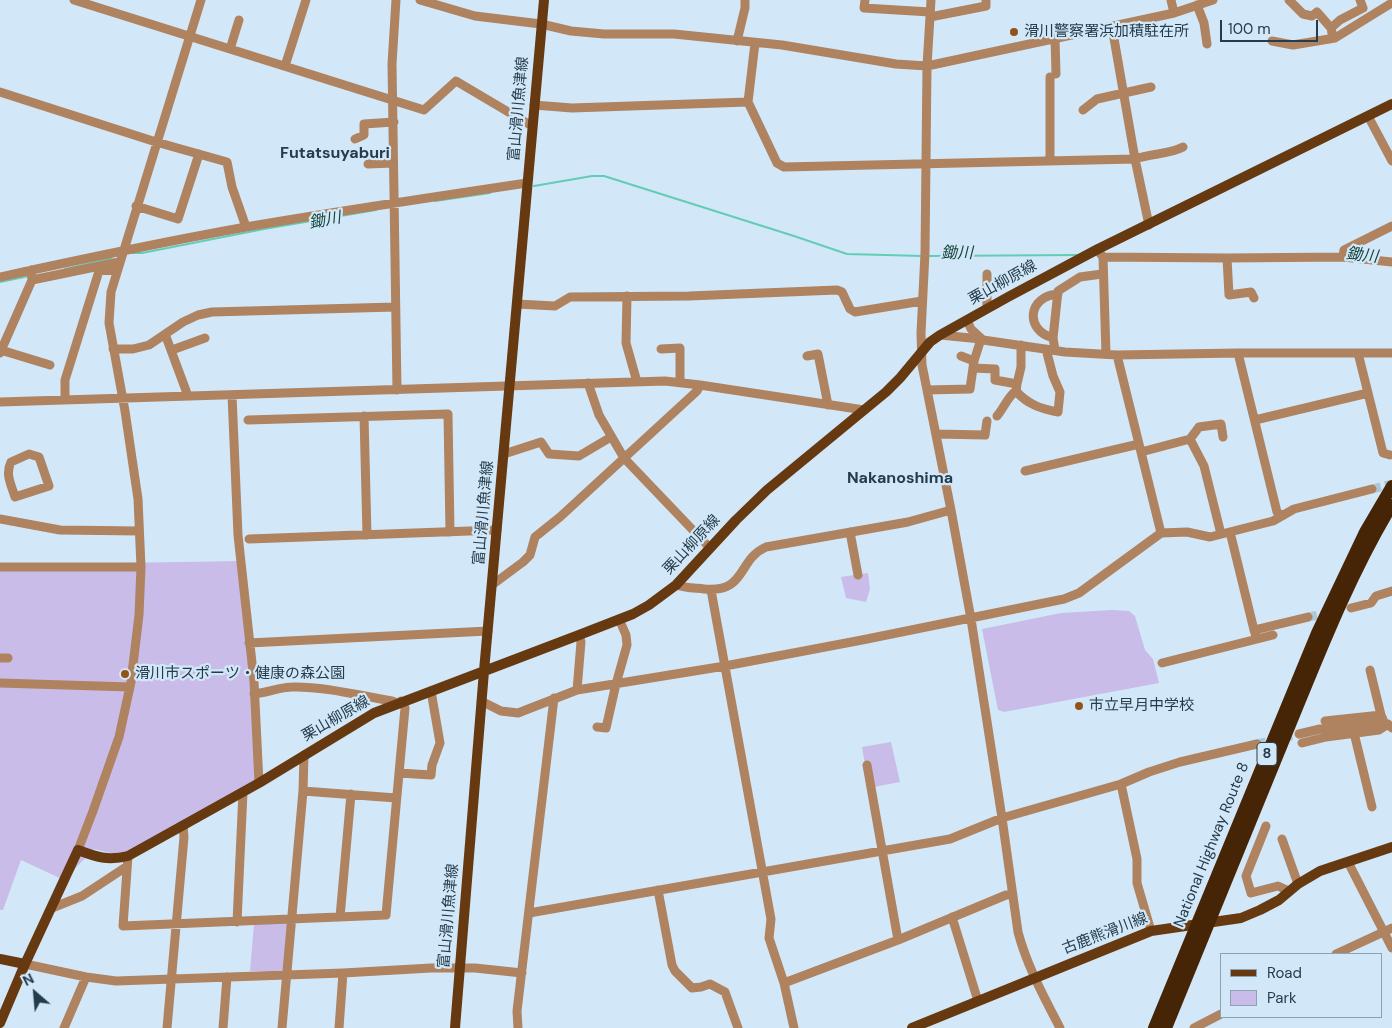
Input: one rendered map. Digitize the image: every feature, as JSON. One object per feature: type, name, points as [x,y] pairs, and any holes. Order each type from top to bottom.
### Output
[{"type":"highway","name":"National Highway Route 8","points":[[1166,1028],[1203,925],[1317,633],[1365,532],[1392,486]]},
{"type":"highway","name":"National Highway Route 8","points":[[1154,1028],[1203,925],[1350,584],[1392,505]]},
{"type":"main road","name":"富山滑川魚津線","points":[[455,1028],[484,672],[544,0]]},
{"type":"main road","name":"栗山柳原線","points":[[78,850],[92,856],[127,862],[183,825],[259,783],[374,713],[399,702],[484,672],[649,606],[676,584],[767,490],[900,378],[930,342],[940,335],[987,308],[1100,253],[1148,225],[1392,104]]},
{"type":"main road","name":"古鹿熊滑川線","points":[[912,1028],[1151,931],[1241,918],[1279,900],[1298,884],[1320,871],[1392,847]]},
{"type":"main road","points":[[0,1023],[78,850]]},
{"type":"main road","points":[[0,959],[25,964]]},
{"type":"street","points":[[74,0],[393,102],[424,110],[456,81],[532,126]]},
{"type":"street","points":[[78,850],[94,811],[119,737],[130,686],[139,615],[141,567],[138,499],[113,349],[109,315],[111,292],[122,251],[201,0]]},
{"type":"street","points":[[285,66],[306,0]]},
{"type":"street","points":[[396,0],[392,64],[397,390]]},
{"type":"street","points":[[420,0],[475,16],[541,24],[589,33],[674,34],[782,45],[896,64],[927,66],[1174,13],[1213,0]]},
{"type":"street","points":[[737,41],[746,8],[746,0]]},
{"type":"street","points":[[864,0],[864,8],[930,14],[986,6],[986,0]]},
{"type":"street","points":[[931,0],[927,66],[922,365],[971,619],[1018,932],[1022,950],[1034,978],[1060,1028]]},
{"type":"street","points":[[1172,0],[1174,13]]},
{"type":"street","points":[[1289,0],[1303,14],[1312,16],[1317,12],[1331,28],[1333,38]]},
{"type":"street","points":[[1331,28],[1340,20],[1363,8],[1360,0]]},
{"type":"street","points":[[1197,5],[1204,23],[1207,44]]},
{"type":"street","points":[[1272,41],[1294,45],[1333,38],[1391,5]]},
{"type":"street","points":[[230,49],[239,20]]},
{"type":"street","points":[[1112,26],[1148,225]]},
{"type":"street","points":[[1050,161],[1055,38]]},
{"type":"street","points":[[755,43],[748,102],[777,163],[784,167],[1135,159],[1142,156],[1174,152],[1184,147]]},
{"type":"street","points":[[1083,110],[1097,99],[1150,87]]},
{"type":"street","points":[[0,92],[156,142],[227,162],[232,187],[246,227]]},
{"type":"street","points":[[534,105],[572,108],[748,102]]},
{"type":"street","points":[[1368,116],[1392,161]]},
{"type":"street","points":[[355,139],[364,135],[364,124],[394,122]]},
{"type":"street","points":[[136,206],[178,219],[199,154]]},
{"type":"street","points":[[368,164],[393,163]]},
{"type":"street","points":[[31,275],[122,251],[246,227],[394,206],[527,183]]},
{"type":"street","points":[[1343,257],[1344,250],[1392,226]]},
{"type":"street","points":[[1106,354],[1100,253],[1227,258],[1343,257],[1392,262]]},
{"type":"street","points":[[1227,258],[1229,295],[1251,292],[1254,298]]},
{"type":"street","points":[[0,277],[118,266]]},
{"type":"street","points":[[65,400],[65,380],[99,271],[118,266]]},
{"type":"street","points":[[987,274],[987,308]]},
{"type":"street","points":[[961,356],[974,364],[995,369],[995,380],[1016,387],[1029,404],[1043,410],[1058,412],[1060,392],[1053,376],[1051,350],[1058,291],[1080,277],[1102,274]]},
{"type":"street","points":[[31,275],[1,352],[50,365]]},
{"type":"street","points":[[517,304],[555,306],[570,297],[689,296],[837,290],[842,292],[850,309],[855,312],[922,301]]},
{"type":"street","points":[[1053,338],[1039,332],[1035,325],[1034,310],[1041,298],[1050,294],[1058,294]]},
{"type":"street","points":[[627,296],[626,343],[637,382]]},
{"type":"street","points":[[113,349],[133,349],[149,345],[198,314],[212,312],[396,307]]},
{"type":"street","points":[[967,320],[971,329],[981,339]]},
{"type":"street","points":[[165,334],[188,396]]},
{"type":"street","points":[[940,335],[981,339],[1051,350],[1118,355],[1392,353]]},
{"type":"street","points":[[172,350],[205,338]]},
{"type":"street","points":[[927,390],[970,389],[981,339]]},
{"type":"street","points":[[997,416],[1005,407],[1016,387],[1021,367],[1021,345]]},
{"type":"street","points":[[661,349],[680,348],[680,382]]},
{"type":"street","points":[[1238,353],[1277,512],[1281,516]]},
{"type":"street","points":[[1358,353],[1383,453],[1390,455]]},
{"type":"street","points":[[807,356],[818,354],[828,405]]},
{"type":"street","points":[[1118,355],[1161,533]]},
{"type":"street","points":[[0,402],[666,381],[864,410]]},
{"type":"street","points":[[588,383],[599,415],[610,438],[624,458],[710,548]]},
{"type":"street","points":[[492,585],[530,555],[535,537],[560,518],[697,391],[700,385]]},
{"type":"street","points":[[1255,420],[1368,393]]},
{"type":"street","points":[[232,395],[238,535],[254,694],[259,783]]},
{"type":"street","points":[[248,420],[448,414],[450,532]]},
{"type":"street","points":[[364,416],[367,535]]},
{"type":"street","points":[[936,434],[985,435],[987,422]]},
{"type":"street","points":[[1025,471],[1190,439],[1199,427],[1220,424],[1223,437]]},
{"type":"street","points":[[504,454],[541,442],[549,454],[579,456],[610,438]]},
{"type":"street","points":[[1190,439],[1204,466],[1226,533],[1255,634]]},
{"type":"street","points":[[29,454],[39,457],[49,486],[15,497],[4,475],[11,462],[29,454]]},
{"type":"street","points":[[482,702],[502,710],[518,713],[577,690],[725,666],[971,619],[1064,599],[1079,593],[1161,533],[1187,532],[1210,537],[1273,521],[1294,509],[1372,489]]},
{"type":"street","points":[[676,584],[712,590],[724,589],[731,585],[758,551],[766,547],[908,522],[951,510]]},
{"type":"street","points":[[0,519],[60,530],[139,531]]},
{"type":"street","points":[[249,540],[497,530]]},
{"type":"street","points":[[850,532],[858,575]]},
{"type":"street","points":[[0,566],[141,567]]},
{"type":"street","points":[[712,590],[771,919],[769,938],[784,983],[794,1028]]},
{"type":"street","points":[[1351,608],[1371,603],[1376,596],[1392,591]]},
{"type":"street","points":[[1162,663],[1308,617]]},
{"type":"street","points":[[597,727],[606,728],[627,645],[626,635],[619,619]]},
{"type":"street","points":[[249,643],[488,631]]},
{"type":"street","points":[[1255,634],[1273,635]]},
{"type":"street","points":[[577,690],[581,642],[579,635]]},
{"type":"street","points":[[1370,670],[1388,724]]},
{"type":"street","points":[[0,683],[130,686]]},
{"type":"street","points":[[127,862],[123,926],[386,915],[405,708],[399,702],[307,687],[290,687],[254,694]]},
{"type":"street","points":[[399,772],[431,775],[432,765],[440,743],[431,691]]},
{"type":"street","points":[[518,1028],[522,973],[554,698]]},
{"type":"street","points":[[1325,721],[1388,724]]},
{"type":"street","points":[[1388,724],[1379,730],[1326,737],[1300,738],[1320,729],[1388,724]]},
{"type":"street","points":[[1354,733],[1372,807]]},
{"type":"street","points":[[529,913],[950,839],[1002,818],[1120,784],[1180,762],[1257,744]]},
{"type":"street","points":[[282,1028],[303,791],[304,755]]},
{"type":"street","points":[[868,764],[898,940]]},
{"type":"street","points":[[1120,784],[1137,859],[1137,883],[1151,931]]},
{"type":"street","points":[[303,791],[396,798]]},
{"type":"street","points":[[237,922],[243,792]]},
{"type":"street","points":[[340,917],[351,794]]},
{"type":"street","points":[[167,1028],[184,837],[183,825]]},
{"type":"street","points":[[1266,826],[1246,876],[1251,893],[1278,886],[1288,892]]},
{"type":"street","points":[[1282,839],[1298,884]]},
{"type":"street","points":[[52,908],[82,896],[127,862]]},
{"type":"street","points":[[1348,862],[1388,930],[1392,948]]},
{"type":"street","points":[[658,890],[669,957],[675,971],[692,988],[710,984],[725,992],[738,1028]]},
{"type":"street","points":[[784,983],[898,940],[1006,895],[1011,895]]},
{"type":"street","points":[[952,917],[978,1001]]},
{"type":"street","points":[[1338,953],[1388,930]]},
{"type":"street","points":[[25,964],[116,982],[431,968],[476,968],[522,973]]},
{"type":"street","points":[[339,1028],[343,973]]},
{"type":"street","points":[[64,1028],[86,977]]},
{"type":"street","points":[[223,1028],[227,977]]},
{"type":"street","points":[[1194,1028],[1220,1015]]},
{"type":"green space","name":"滑川市スポーツ・健康の森公園","points":[[241,561],[259,783],[127,852],[114,854],[94,849],[64,880],[21,860],[3,910],[0,910],[0,565]]},
{"type":"green space","points":[[868,573],[870,589],[866,602],[846,598],[841,577]]},
{"type":"green space","points":[[1129,611],[1135,616],[1145,650],[1153,659],[1159,683],[1004,712],[998,710],[982,629],[1061,613]]},
{"type":"green space","points":[[891,742],[900,782],[869,788],[862,747]]},
{"type":"green space","points":[[288,923],[283,971],[250,971],[254,924]]},
{"type":"waterway","name":"鋤川","points":[[534,186],[592,176],[604,176],[847,254],[923,256]]},
{"type":"waterway","name":"鋤川","points":[[435,201],[490,193]]},
{"type":"waterway","name":"鋤川","points":[[132,253],[142,253],[264,229],[376,210]]},
{"type":"waterway","name":"鋤川","points":[[927,256],[1078,255]]},
{"type":"waterway","name":"鋤川","points":[[65,269],[112,258]]},
{"type":"waterway","name":"鋤川","points":[[0,282],[29,276]]},
{"type":"tunnel","points":[[1372,489],[1392,484]]},
{"type":"tunnel","points":[[1308,617],[1330,613]]},
{"type":"tunnel","points":[[1257,744],[1299,734]]},
{"type":"place","name":"滑川警察署浜加積駐在所","points":[[1014,32]]},
{"type":"place","name":"滑川市スポーツ・健康の森公園","points":[[125,674]]},
{"type":"place","name":"市立早月中学校","points":[[1079,706]]},
{"type":"district","name":"Futatsuyaburi","points":[[335,154]]},
{"type":"district","name":"Nakanoshima","points":[[900,479]]}]
